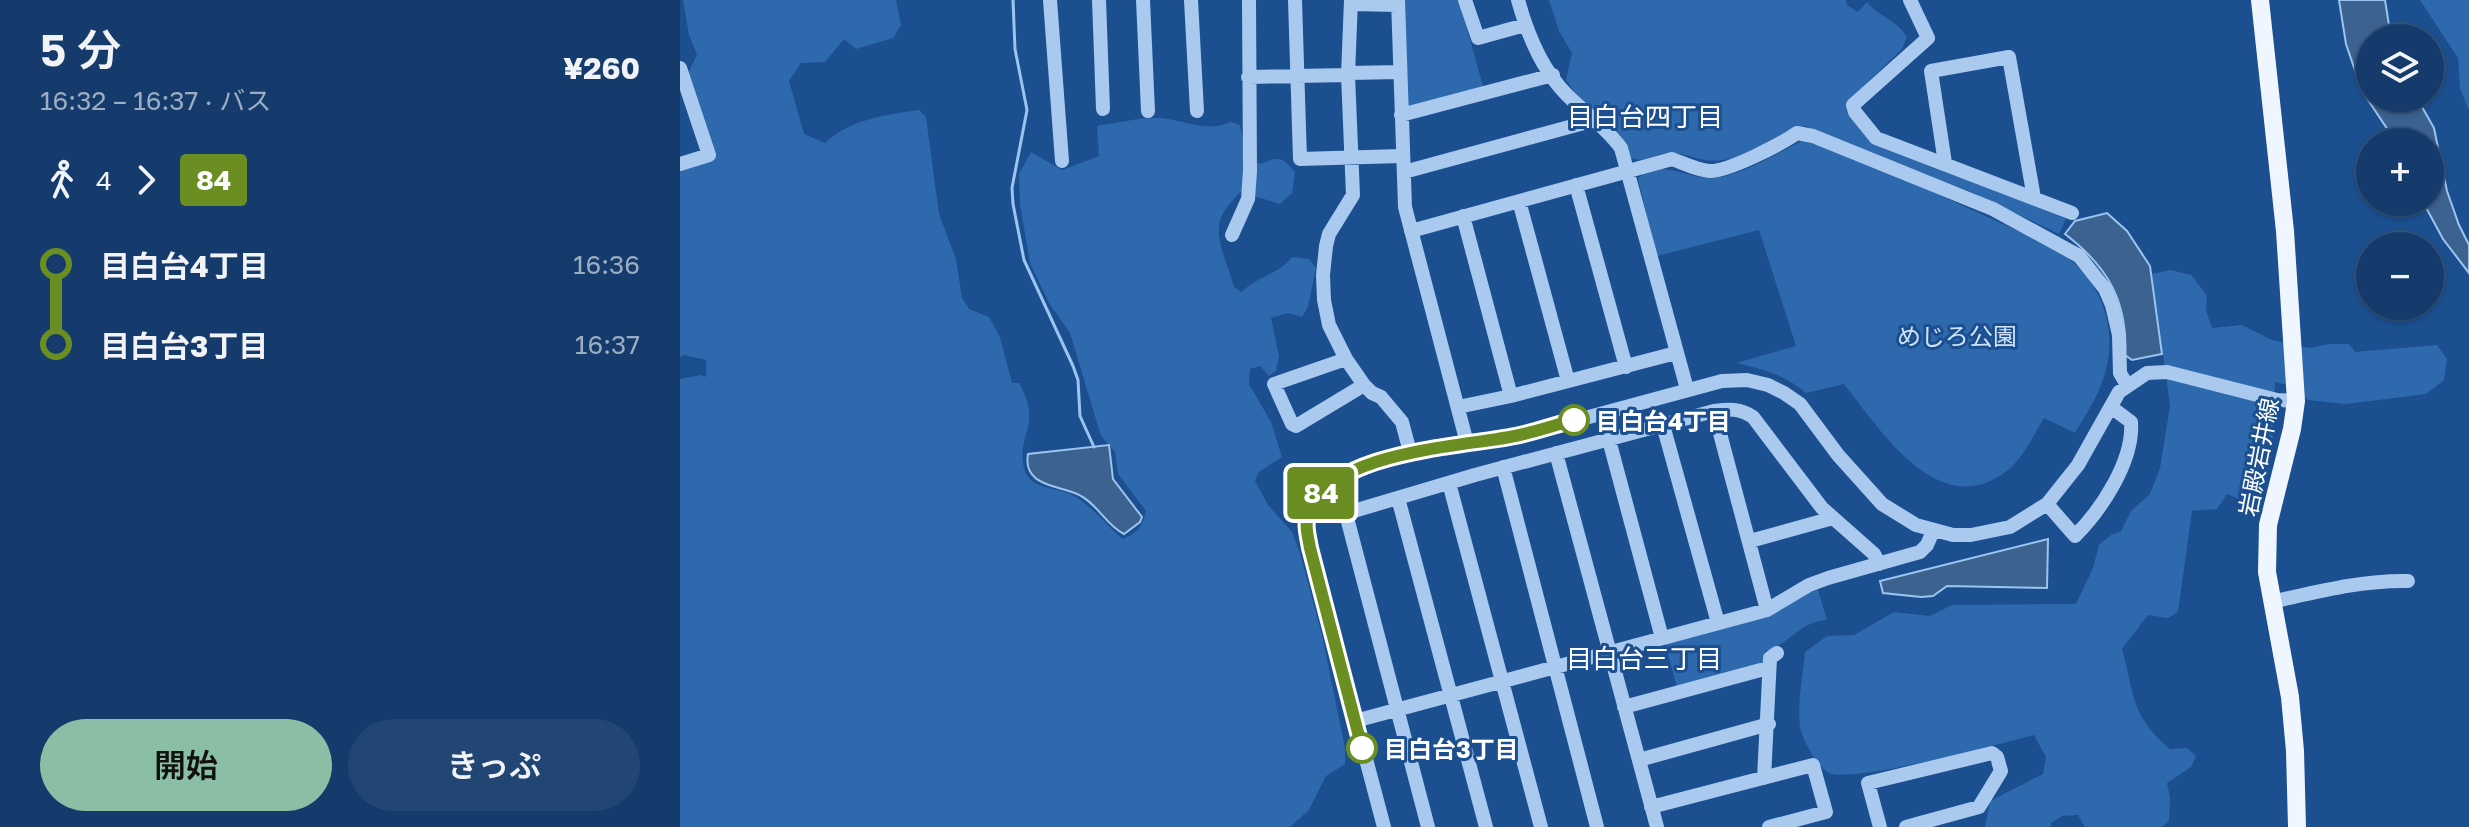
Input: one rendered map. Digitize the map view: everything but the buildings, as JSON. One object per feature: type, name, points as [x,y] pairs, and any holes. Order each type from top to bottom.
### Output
[{"type":"main road","name":"岩殿岩井線","points":[[2260,0],[2285,231],[2296,401],[2268,525],[2267,572],[2290,697],[2297,827]]},
{"type":"street","points":[[1050,0],[1062,161]]},
{"type":"street","points":[[1099,0],[1103,109]]},
{"type":"street","points":[[1143,0],[1148,111]]},
{"type":"street","points":[[1191,0],[1197,111]]},
{"type":"street","points":[[1232,235],[1248,199],[1249,0]]},
{"type":"street","points":[[1295,0],[1300,159],[1401,156]]},
{"type":"street","points":[[1465,0],[1478,38],[1525,25]]},
{"type":"street","points":[[1518,0],[1525,25],[1563,91],[1621,148],[1687,389]]},
{"type":"street","points":[[1910,0],[1928,38],[1853,105],[1855,112],[1876,138],[2072,213]]},
{"type":"street","points":[[1410,452],[1402,422],[1381,397],[1364,385],[1346,359],[1329,325],[1323,275],[1329,234],[1353,195],[1349,74],[1351,2],[1398,2],[1405,207],[1467,443]]},
{"type":"street","points":[[1945,163],[1931,71],[2009,57],[2034,198]]},
{"type":"street","points":[[680,68],[709,155],[680,164]]},
{"type":"street","points":[[1248,77],[1400,72]]},
{"type":"street","points":[[1401,115],[1553,75]]},
{"type":"street","points":[[1404,172],[1595,120]]},
{"type":"street","points":[[1411,231],[1672,159],[1710,171],[1745,160],[1797,133],[1813,136],[1993,209],[2079,256],[2095,275],[2112,305],[2119,335],[2120,373],[2127,385]]},
{"type":"street","points":[[1576,185],[1626,367]]},
{"type":"street","points":[[1519,201],[1568,381]]},
{"type":"street","points":[[1463,216],[1511,396]]},
{"type":"street","points":[[1458,407],[1676,353]]},
{"type":"street","points":[[1346,359],[1274,384],[1292,424],[1296,426],[1364,385]]},
{"type":"street","points":[[1384,827],[1306,523],[1315,500],[1337,480],[1392,456],[1518,436],[1687,389],[1722,381],[1747,380],[1768,385],[1800,404],[1838,455],[1882,504],[1902,519],[1933,531],[1971,535],[2010,527],[2047,504],[2078,465],[2119,392],[2147,373],[2160,371],[2277,400],[2296,401]]},
{"type":"street","points":[[2047,504],[2075,536],[2093,519],[2110,493],[2132,434],[2131,422],[2111,407]]},
{"type":"street","points":[[1428,827],[1346,514],[1503,467],[1714,411],[1732,409],[1744,411],[1753,417],[1833,518],[1874,554],[1879,564]]},
{"type":"street","points":[[1714,411],[1767,610]]},
{"type":"street","points":[[1663,425],[1718,623]]},
{"type":"street","points":[[1609,440],[1662,638]]},
{"type":"street","points":[[1556,453],[1657,827]]},
{"type":"street","points":[[1503,467],[1597,827]]},
{"type":"street","points":[[1449,483],[1541,827]]},
{"type":"street","points":[[1398,498],[1486,827]]},
{"type":"street","points":[[1750,541],[1833,518]]},
{"type":"street","points":[[1355,721],[1767,610],[1809,585],[1920,552],[1933,531]]},
{"type":"street","points":[[2271,602],[2367,582],[2408,581]]},
{"type":"street","points":[[1764,778],[1769,724],[1768,668],[1770,658],[1777,653]]},
{"type":"street","points":[[1624,707],[1768,668]]},
{"type":"street","points":[[1639,760],[1769,724]]},
{"type":"street","points":[[1880,827],[1868,783],[1992,753],[1997,757],[2001,771],[1979,807],[1906,827]]},
{"type":"street","points":[[1651,807],[1813,765],[1826,812],[1769,827]]},
{"type":"green space","points":[[683,0],[896,0],[901,25],[893,38],[856,49],[844,39],[825,62],[801,63],[789,81],[804,134],[825,143],[846,128],[869,119],[919,110],[926,117],[939,214],[956,259],[962,298],[969,309],[989,317],[1000,337],[1012,383],[1019,383],[1026,398],[1029,420],[1022,456],[1027,475],[1036,484],[1077,498],[1123,539],[1139,528],[1146,511],[1118,474],[1115,452],[1101,436],[1070,333],[1049,303],[1030,263],[1020,205],[1019,174],[1031,152],[1062,170],[1099,156],[1097,126],[1155,118],[1202,126],[1231,122],[1240,125],[1247,158],[1261,164],[1280,159],[1295,172],[1292,193],[1280,204],[1240,192],[1222,215],[1219,226],[1234,287],[1242,292],[1292,257],[1309,259],[1316,268],[1308,307],[1302,317],[1288,313],[1271,318],[1279,356],[1276,371],[1269,376],[1260,366],[1250,369],[1249,384],[1271,422],[1282,457],[1259,472],[1255,481],[1268,505],[1292,532],[1300,553],[1322,635],[1345,748],[1345,764],[1326,776],[1309,810],[1290,827],[680,827],[680,379],[706,377],[706,360],[684,355],[680,357],[680,169],[711,160],[688,73],[697,55],[689,35]]},
{"type":"green space","points":[[1403,0],[1459,0],[1484,90],[1408,111]]},
{"type":"green space","points":[[1549,0],[1846,0],[1847,5],[1858,12],[1867,2],[1907,37],[1902,49],[1848,101],[1855,121],[2000,192],[2066,219],[2059,234],[1969,191],[1806,126],[1745,154],[1724,160],[1668,153],[1645,159],[1631,158],[1621,136],[1580,100],[1566,80],[1572,53],[1559,31]]},
{"type":"green space","points":[[2420,0],[2469,0],[2469,111],[2460,88],[2458,58],[2444,37],[2444,24],[2436,24]]},
{"type":"green space","name":"めじろ公園","points":[[1804,140],[1889,172],[2049,245],[2078,267],[2098,295],[2105,312],[2109,347],[2102,383],[2075,433],[2044,418],[2022,455],[2004,473],[1979,485],[1956,486],[1933,478],[1912,463],[1892,444],[1844,384],[1806,393],[1782,377],[1736,363],[1796,346],[1759,230],[1657,256],[1638,179],[1654,169],[1701,177],[1722,177],[1758,164]]},
{"type":"green space","points":[[2170,270],[2191,275],[2207,296],[2206,310],[2212,328],[2242,325],[2272,340],[2309,348],[2349,344],[2355,352],[2437,345],[2447,359],[2444,380],[2426,394],[2346,404],[2308,400],[2293,386],[2275,382],[2272,455],[2259,507],[2227,494],[2217,509],[2192,511],[2178,612],[2168,618],[2148,615],[2122,649],[2136,704],[2147,726],[2170,749],[2187,748],[2196,756],[2191,767],[2167,783],[2169,821],[2162,827],[2085,827],[2078,815],[2062,816],[2051,823],[2051,827],[1985,827],[1990,801],[2043,774],[2046,757],[2034,735],[1895,768],[1843,775],[1829,773],[1807,745],[1799,717],[1805,652],[1827,636],[1854,635],[1894,612],[1930,616],[1952,605],[2076,604],[2093,568],[2099,545],[2121,531],[2131,511],[2150,494],[2160,468],[2170,406],[2152,274]]},
{"type":"green space","points":[[1817,587],[1827,620],[1801,629],[1765,651],[1765,659],[1759,665],[1677,687],[1665,643]]},
{"type":"shaded area","points":[[2339,0],[2385,0],[2389,24],[2356,24],[2356,73],[2346,44]]},
{"type":"shaded area","points":[[2376,112],[2425,112],[2434,128],[2387,128]]},
{"type":"shaded area","points":[[2444,176],[2459,225],[2469,245],[2469,273],[2444,240],[2444,232],[2439,232],[2431,216],[2444,216]]},
{"type":"shaded area","points":[[2107,213],[2127,231],[2150,266],[2162,354],[2132,360],[2125,355],[2123,318],[2112,286],[2093,259],[2065,234],[2075,221]]},
{"type":"shaded area","points":[[1109,445],[1113,479],[1142,517],[1124,534],[1087,500],[1037,479],[1028,465],[1028,454]]},
{"type":"shaded area","points":[[2048,539],[2047,588],[1947,586],[1933,596],[1921,597],[1883,593],[1880,581]]},
{"type":"waterway","points":[[1013,0],[1015,49],[1027,110],[1012,188],[1013,204],[1024,260],[1073,366],[1078,380],[1080,416],[1094,447]]},
{"type":"bus line","name":"84","points":[[1362,748],[1310,548],[1306,523],[1315,500],[1337,480],[1392,456],[1518,436],[1574,420]]},
{"type":"place","name":"目白台4丁目","points":[[1574,420]]},
{"type":"place","name":"目白台3丁目","points":[[1362,748]]},
{"type":"district","name":"目白台四丁目","points":[[1645,116]]},
{"type":"district","name":"目白台三丁目","points":[[1644,658]]}]
